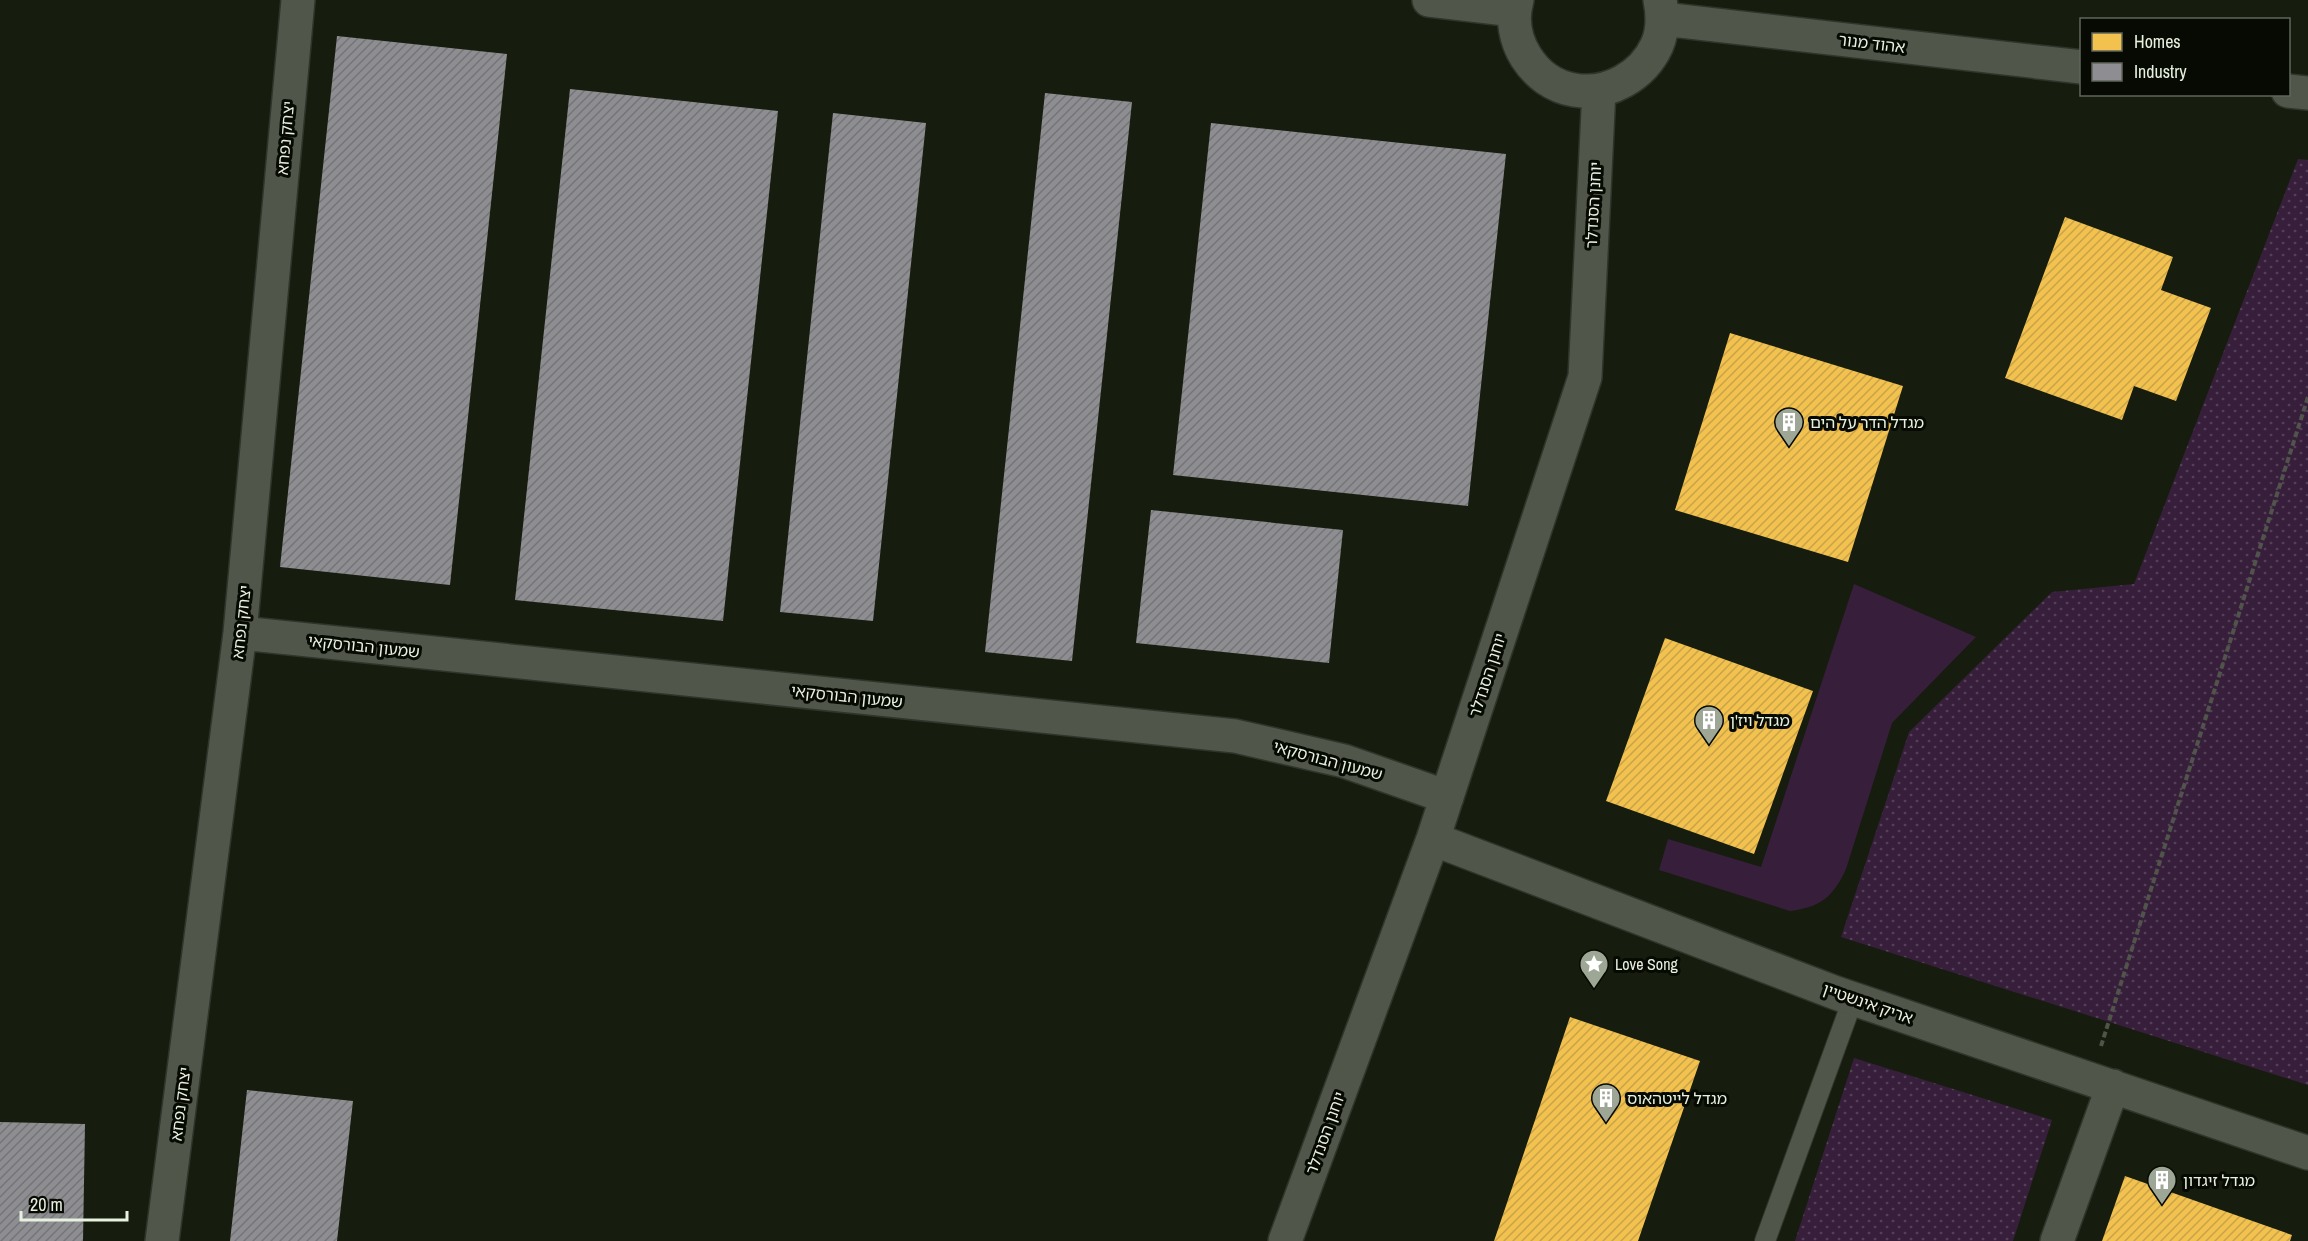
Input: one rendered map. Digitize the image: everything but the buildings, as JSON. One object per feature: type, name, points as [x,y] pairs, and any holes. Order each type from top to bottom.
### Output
[{"type":"street","name":"יצחק נפחא","points":[[162,1241],[240,633],[298,0]]},
{"type":"street","points":[[1428,0],[1515,5],[1516,36],[1526,59],[1545,78],[1573,90],[1599,90],[1623,82],[1644,66],[1658,44],[1662,9]]},
{"type":"street","name":"אהוד מנור","points":[[1662,9],[2080,67]]},
{"type":"street","name":"יוחנן הסנדלר","points":[[1285,1241],[1433,839],[1585,377],[1599,90]]},
{"type":"street","points":[[2290,91],[2308,93]]},
{"type":"street","name":"שמעון הבורסקאי","points":[[240,633],[1234,736],[1344,761],[1447,797]]},
{"type":"street","name":"אריק אינשטיין","points":[[1433,839],[1853,999],[2308,1153]]},
{"type":"street","points":[[2057,1241],[2102,1082]]},
{"type":"lane","points":[[1766,1241],[1853,999]]},
{"type":"path","points":[[2102,1082],[2308,397]]},
{"type":"shaded area","points":[[2298,159],[2308,160],[2308,1085],[1841,937],[1909,732],[2052,592],[2134,584]]},
{"type":"shaded area","points":[[1854,584],[1976,637],[1892,723],[1846,869],[1836,887],[1831,894],[1818,903],[1790,911],[1659,870],[1668,839],[1761,867]]},
{"type":"shaded area","points":[[1854,1058],[2052,1120],[2013,1241],[1795,1241]]},
{"type":"place","name":"מגדל הדר על הים","points":[[1789,448]]},
{"type":"place","name":"מגדל ויז'ן","points":[[1709,746]]},
{"type":"place","name":"Love Song","points":[[1594,990]]},
{"type":"place","name":"מגדל לייטהאוס","points":[[1606,1124]]},
{"type":"place","name":"מגדל זיגדון","points":[[2162,1206]]}]
